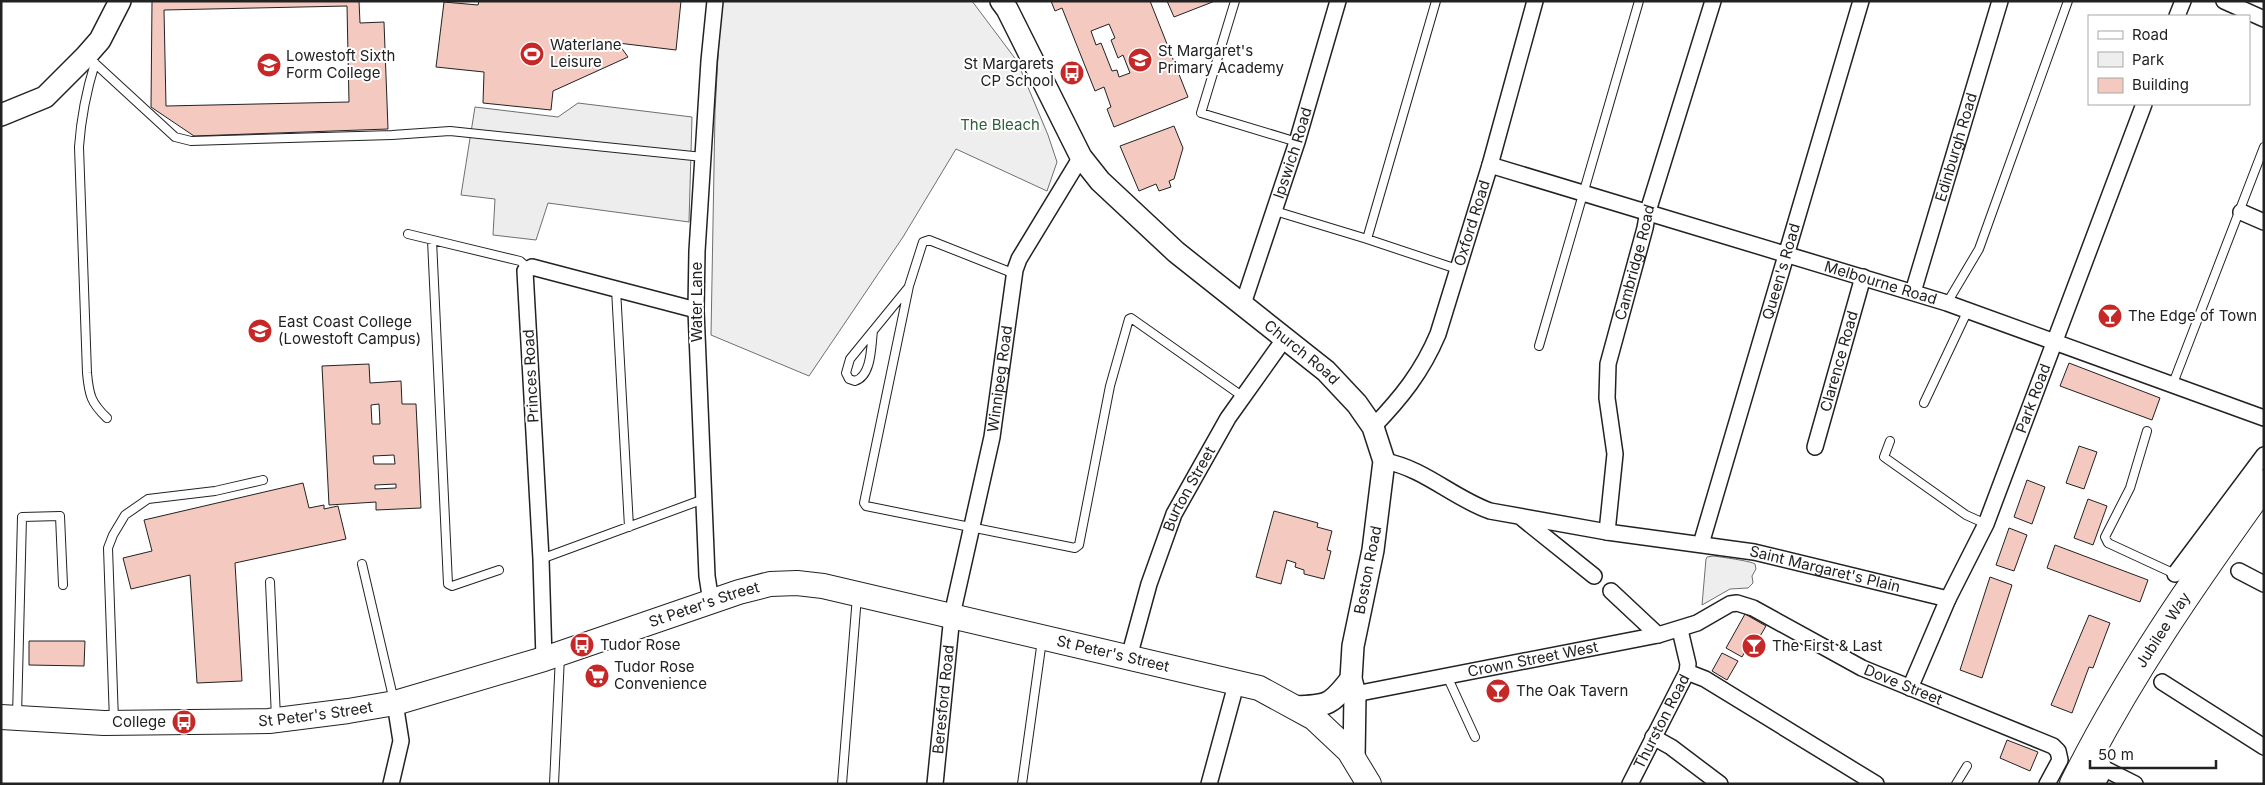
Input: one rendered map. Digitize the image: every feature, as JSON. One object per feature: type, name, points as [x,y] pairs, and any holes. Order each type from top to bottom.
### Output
[{"type":"highway","name":"Jubilee Way","points":[[2074,784],[2099,758],[2124,691],[2179,605],[2264,484]]},
{"type":"main road","points":[[1,116],[45,97],[90,60],[120,1]]},
{"type":"main road","name":"Church Road","points":[[1001,1],[1081,157],[1100,181],[1176,252],[1326,371],[1357,404],[1373,427],[1384,462]]},
{"type":"main road","name":"Boston Road","points":[[1354,758],[1350,687],[1353,646],[1373,550],[1384,462]]},
{"type":"main road","name":"St Peter's Street","points":[[9,718],[114,723],[276,720],[395,703],[552,657],[711,602],[770,584],[797,583],[823,586],[952,615],[1042,638],[1237,681],[1259,688],[1314,718],[1354,758],[1369,784]]},
{"type":"main road","points":[[1295,708],[1327,704],[1350,687]]},
{"type":"street","name":"Water Lane","points":[[711,602],[707,576],[696,310],[703,157],[715,1]]},
{"type":"street","name":"Ipswich Road","points":[[1243,304],[1297,142],[1338,1]]},
{"type":"street","name":"Oxford Road","points":[[1373,427],[1400,399],[1426,361],[1438,334],[1490,164],[1536,1]]},
{"type":"street","name":"Cambridge Road","points":[[1607,532],[1615,454],[1607,398],[1608,364],[1648,211],[1713,1]]},
{"type":"street","name":"Queen's Road","points":[[1701,544],[1861,1]]},
{"type":"street","name":"Edinburgh Road","points":[[1913,292],[2000,1]]},
{"type":"street","points":[[2177,15],[2182,1]]},
{"type":"street","points":[[2224,1],[2264,19]]},
{"type":"street","name":"Park Road","points":[[1910,688],[1948,598],[1986,524],[2144,105]]},
{"type":"street","name":"Winnipeg Road","points":[[952,615],[992,437],[1015,274],[1019,258],[1081,157]]},
{"type":"street","name":"Melbourne Road","points":[[1490,164],[1947,302],[2172,386],[2264,418]]},
{"type":"street","points":[[2240,212],[2264,222]]},
{"type":"street","points":[[528,268],[532,267],[696,310]]},
{"type":"street","name":"Princes Road","points":[[528,268],[525,271],[541,559],[552,657]]},
{"type":"street","name":"Clarence Road","points":[[1815,447],[1863,277]]},
{"type":"street","name":"Burton Street","points":[[1129,657],[1149,584],[1174,514],[1242,396],[1285,338]]},
{"type":"street","points":[[2176,574],[2264,455]]},
{"type":"street","points":[[1384,462],[1413,470],[1472,504],[1522,518],[1607,532],[1701,544]]},
{"type":"street","points":[[1522,518],[1594,576]]},
{"type":"street","name":"Saint Margaret's Plain","points":[[1701,544],[1754,552],[1948,598]]},
{"type":"street","points":[[2239,571],[2264,584]]},
{"type":"street","points":[[1610,590],[1658,635]]},
{"type":"street","name":"Dove Street","points":[[1720,610],[1730,604],[1737,603],[1753,608],[1862,668],[2053,746],[2058,751],[2060,760],[2047,784]]},
{"type":"street","name":"Crown Street West","points":[[1350,687],[1447,676],[1658,635],[1680,630],[1720,610]]},
{"type":"street","name":"Beresford Road","points":[[935,784],[952,615]]},
{"type":"street","name":"Thurston Road","points":[[1630,784],[1687,672],[1688,664],[1680,630]]},
{"type":"street","points":[[1687,672],[1705,679],[1876,784]]},
{"type":"street","points":[[1209,784],[1237,681]]},
{"type":"street","points":[[2162,682],[2264,747]]},
{"type":"street","points":[[391,784],[401,741],[395,703]]},
{"type":"street","points":[[1653,737],[1672,747],[1720,784]]},
{"type":"street","points":[[2097,784],[2099,758]]},
{"type":"street","points":[[2099,758],[2135,784]]},
{"type":"lane","points":[[1235,1],[1201,113],[1297,142]]},
{"type":"lane","points":[[1367,239],[1436,1]]},
{"type":"lane","points":[[1539,346],[1582,192],[1639,1]]},
{"type":"lane","points":[[1947,302],[1979,249],[2068,1]]},
{"type":"lane","points":[[90,60],[175,137],[191,141],[392,135],[450,130],[703,157]]},
{"type":"lane","points":[[90,60],[80,122],[89,393],[95,407],[107,418]]},
{"type":"lane","points":[[2172,386],[2264,148]]},
{"type":"lane","points":[[1275,211],[1457,269]]},
{"type":"lane","points":[[408,234],[520,260],[528,268]]},
{"type":"lane","points":[[432,240],[448,584],[452,586],[499,570]]},
{"type":"lane","points":[[1015,274],[926,240],[923,242],[910,286],[864,503],[866,506],[1075,548],[1079,545],[1110,386],[1129,319],[1131,318],[1242,396]]},
{"type":"lane","points":[[873,331],[870,358],[864,375],[855,381],[849,379],[846,374],[847,365],[873,331],[910,286]]},
{"type":"lane","points":[[616,289],[628,527]]},
{"type":"lane","points":[[1924,403],[1968,310]]},
{"type":"lane","points":[[2147,431],[2130,488],[2105,537],[2108,543],[2176,574]]},
{"type":"lane","points":[[1890,441],[1884,457],[1966,515],[1986,524]]},
{"type":"lane","points":[[114,723],[108,548],[113,535],[125,516],[148,499],[215,491],[263,480]]},
{"type":"lane","points":[[541,559],[704,499]]},
{"type":"lane","points":[[9,718],[22,517],[60,516],[63,585]]},
{"type":"lane","points":[[362,564],[395,703]]},
{"type":"lane","points":[[270,582],[276,720]]},
{"type":"lane","points":[[842,784],[857,594]]},
{"type":"lane","points":[[1022,784],[1042,638]]},
{"type":"lane","points":[[552,657],[554,784]]},
{"type":"lane","points":[[1447,676],[1475,737]]},
{"type":"lane","points":[[1956,784],[1967,766]]},
{"type":"green space","name":"The Bleach","points":[[721,1],[972,1],[1017,61],[1048,135],[1057,162],[1047,191],[956,149],[903,237],[809,376],[711,335],[715,112]]},
{"type":"green space","points":[[1713,556],[1755,564],[1756,569],[1752,576],[1753,583],[1748,588],[1730,589],[1702,605],[1706,559]]},
{"type":"shaded area","points":[[578,103],[692,117],[689,222],[548,203],[536,240],[493,235],[495,199],[461,195],[475,107],[558,117]]},
{"type":"building","name":"Lowestoft Sixth Form College","points":[[152,1],[359,1],[360,23],[384,22],[388,129],[194,136],[151,107]]},
{"type":"building","name":"Waterlane Leisure","points":[[479,1],[681,1],[676,50],[618,43],[628,57],[553,91],[551,110],[483,103],[484,72],[436,67],[444,2],[478,5]]},
{"type":"building","points":[[1051,1],[1150,1],[1188,97],[1114,127],[1107,109],[1111,107],[1104,87],[1095,91],[1062,8],[1055,11]],"holes":[[[1109,24],[1115,38],[1111,40],[1118,58],[1123,55],[1130,73],[1119,77],[1117,70],[1112,71],[1101,43],[1096,45],[1091,31]]]},
{"type":"building","points":[[1167,1],[1215,1],[1174,17]]},
{"type":"building","points":[[347,6],[349,102],[166,106],[164,10]]},
{"type":"building","points":[[1174,126],[1183,148],[1174,179],[1169,181],[1171,187],[1159,191],[1156,184],[1139,191],[1120,146]]},
{"type":"building","points":[[2069,363],[2160,398],[2152,420],[2060,386]]},
{"type":"building","points":[[369,364],[370,383],[401,381],[402,404],[416,404],[421,508],[376,510],[376,502],[329,505],[322,366]],"holes":[[[379,404],[380,424],[372,424],[371,405]],[[394,455],[395,464],[374,464],[373,456]],[[396,484],[396,488],[375,489],[375,485]]]},
{"type":"building","points":[[2079,446],[2097,452],[2084,489],[2066,483]]},
{"type":"building","points":[[2027,480],[2045,487],[2032,524],[2014,517]]},
{"type":"building","points":[[303,483],[309,508],[324,505],[324,509],[338,506],[346,539],[235,563],[242,681],[197,683],[190,575],[131,589],[123,558],[152,551],[144,520]]},
{"type":"building","points":[[2088,499],[2107,506],[2093,545],[2074,538]]},
{"type":"building","points":[[1274,511],[1318,523],[1317,527],[1332,531],[1327,550],[1331,551],[1324,579],[1304,574],[1304,570],[1295,567],[1296,563],[1287,560],[1281,584],[1256,577]]},
{"type":"building","points":[[2009,528],[2027,535],[2014,571],[1996,565]]},
{"type":"building","points":[[2055,545],[2148,580],[2140,602],[2047,568]]},
{"type":"building","points":[[1990,577],[2012,585],[1982,678],[1960,670]]},
{"type":"building","points":[[1745,614],[1766,626],[1759,638],[1754,635],[1742,657],[1726,648]]},
{"type":"building","points":[[2089,615],[2110,623],[2093,668],[2089,667],[2072,713],[2051,705]]},
{"type":"building","points":[[29,641],[85,641],[84,666],[29,665]]},
{"type":"building","points":[[1722,653],[1738,661],[1727,680],[1712,671]]},
{"type":"building","points":[[2007,740],[2038,752],[2030,771],[2000,758]]},
{"type":"place","name":"Waterlane Leisure","points":[[532,54]]},
{"type":"place","name":"St Margaret's Primary Academy","points":[[1140,60]]},
{"type":"place","name":"Lowestoft Sixth Form College","points":[[269,65]]},
{"type":"place","name":"St Margarets CP School","points":[[1072,73]]},
{"type":"place","name":"The Edge of Town","points":[[2110,316]]},
{"type":"place","name":"East Coast College (Lowestoft Campus)","points":[[260,331]]},
{"type":"place","name":"Tudor Rose","points":[[582,645]]},
{"type":"place","name":"The First & Last","points":[[1754,646]]},
{"type":"place","name":"Tudor Rose Convenience","points":[[597,676]]},
{"type":"place","name":"The Oak Tavern","points":[[1498,691]]},
{"type":"place","name":"College","points":[[184,722]]}]
